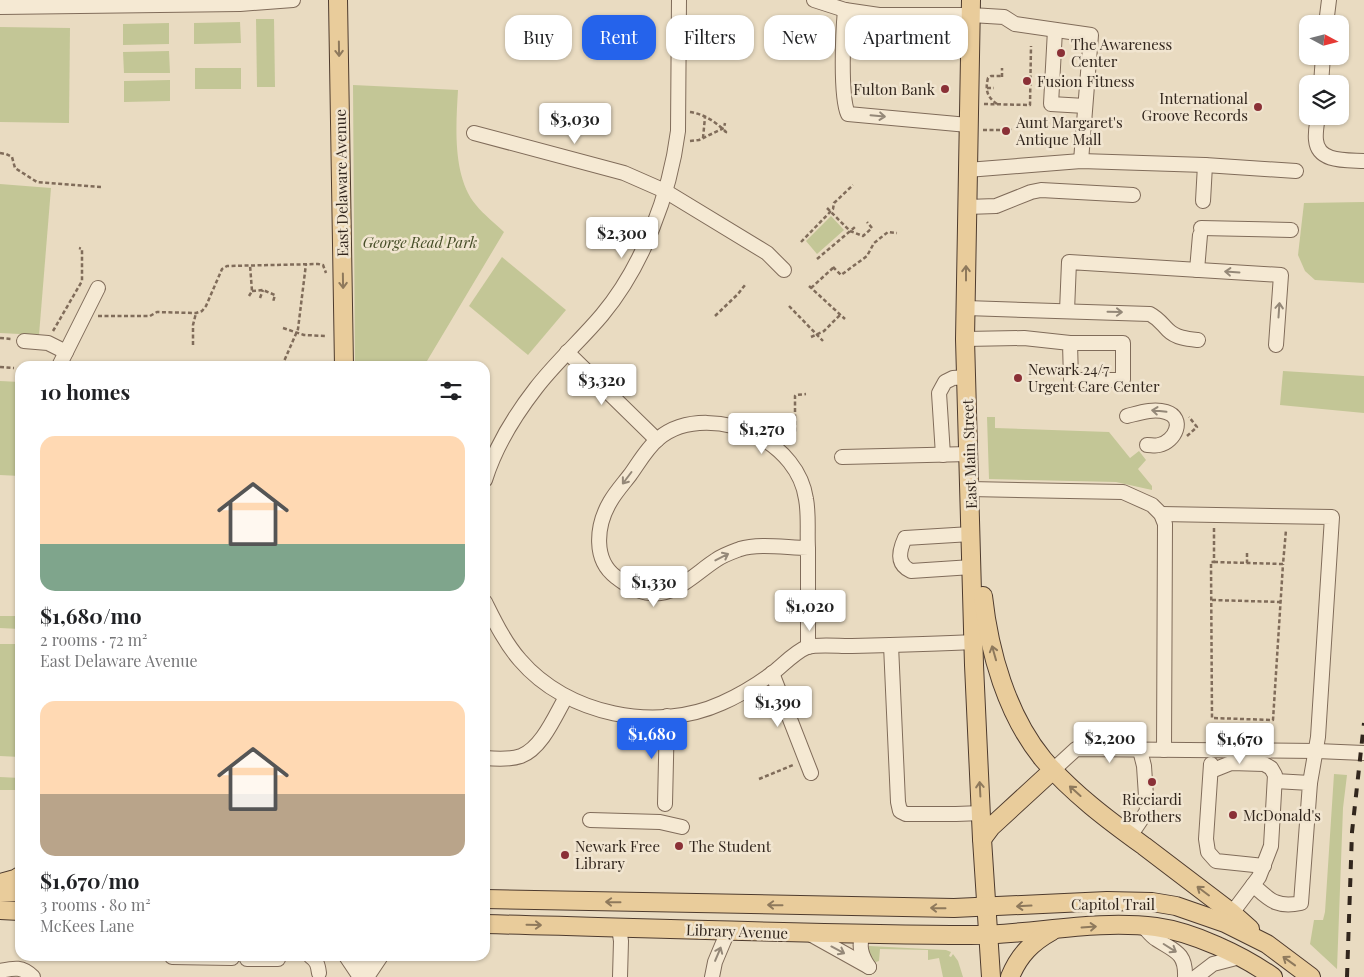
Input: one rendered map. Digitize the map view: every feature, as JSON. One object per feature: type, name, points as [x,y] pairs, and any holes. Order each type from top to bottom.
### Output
[{"type":"main road","name":"East Delaware Avenue","points":[[338,0],[344,361]]},
{"type":"main road","name":"East Main Street","points":[[971,8],[975,127],[968,170],[965,340],[982,839],[991,977]]},
{"type":"main road","points":[[971,540],[980,572],[989,637],[1006,692],[1026,734],[1042,758],[1065,783],[1093,808],[1232,913],[1267,944]]},
{"type":"main road","points":[[982,839],[991,827],[1053,770]]},
{"type":"main road","points":[[0,883],[15,879]]},
{"type":"main road","points":[[0,892],[15,892]]},
{"type":"main road","name":"Library Avenue","points":[[490,899],[987,908]]},
{"type":"main road","name":"Capitol Trail","points":[[987,908],[1107,901],[1152,902],[1176,906],[1224,923],[1267,944],[1311,977]]},
{"type":"main road","points":[[0,910],[15,911]]},
{"type":"main road","name":"Library Avenue","points":[[490,924],[808,933],[988,935]]},
{"type":"main road","name":"Capitol Trail","points":[[988,935],[1054,929],[1142,925],[1173,930],[1222,948],[1259,967],[1273,977]]},
{"type":"main road","points":[[1010,977],[1019,957],[1034,942],[1054,929]]},
{"type":"street","points":[[0,7],[144,3],[240,4],[293,0]]},
{"type":"street","points":[[490,469],[505,435],[536,388],[602,314],[624,285],[644,245],[665,191],[676,152],[678,131],[679,0]]},
{"type":"street","points":[[814,0],[846,10],[879,15],[971,8],[1004,17],[1015,24],[1091,35],[1081,161]]},
{"type":"street","points":[[1327,15],[1329,0]]},
{"type":"street","points":[[846,10],[844,22],[843,96],[848,114],[975,127]]},
{"type":"street","points":[[1055,30],[1050,104],[1086,106]]},
{"type":"street","points":[[1317,125],[1316,141],[1323,154],[1332,160],[1364,161]]},
{"type":"street","points":[[474,133],[624,173],[665,191],[767,253],[784,270]]},
{"type":"street","points":[[968,170],[1081,161],[1206,165],[1296,171]]},
{"type":"street","points":[[1203,201],[1206,165]]},
{"type":"street","points":[[967,207],[996,206],[1030,192],[1041,190],[1133,195]]},
{"type":"street","points":[[1197,270],[1201,231],[1291,230]]},
{"type":"street","points":[[1067,311],[1069,262],[1281,275],[1276,345]]},
{"type":"street","points":[[62,361],[98,288]]},
{"type":"street","points":[[966,308],[1150,314],[1160,319],[1169,331],[1179,337],[1198,340]]},
{"type":"street","points":[[965,340],[1024,338],[1070,343],[1123,344],[1123,380],[1071,380],[1070,343]]},
{"type":"street","points":[[24,341],[48,343],[66,352]]},
{"type":"street","points":[[567,352],[657,440]]},
{"type":"street","points":[[943,455],[940,393],[945,382],[953,378],[967,377]]},
{"type":"street","points":[[1127,416],[1158,410],[1170,414],[1176,420],[1176,433],[1171,438],[1158,446],[1148,445]]},
{"type":"street","points":[[808,548],[743,548],[717,558],[681,584],[665,592],[652,594],[637,590],[613,575],[602,562],[599,549],[601,524],[610,500],[657,440],[673,430],[701,424],[717,423],[742,428],[768,442],[789,460],[803,486],[806,500],[808,548],[808,646]]},
{"type":"street","points":[[842,458],[969,454]]},
{"type":"street","points":[[970,489],[1123,492],[1152,505],[1161,514],[1165,524],[1164,750]]},
{"type":"street","points":[[1161,514],[1332,517],[1317,751],[1310,783],[1301,903],[1291,906],[1280,905],[1269,899],[1253,885]]},
{"type":"street","points":[[971,540],[905,538],[900,548],[900,561],[904,568],[911,571],[972,567]]},
{"type":"street","points":[[490,611],[508,644],[520,661],[536,676],[566,697],[599,710],[624,715],[667,716],[686,714],[722,703],[746,691],[808,646],[974,642]]},
{"type":"street","points":[[891,644],[898,802],[900,811],[906,814],[981,813]]},
{"type":"street","points":[[772,673],[809,767]]},
{"type":"street","points":[[490,758],[520,757],[532,750],[566,697]]},
{"type":"street","points":[[665,804],[667,716]]},
{"type":"street","points":[[1053,770],[1076,749],[1364,753]]},
{"type":"street","points":[[1130,836],[1147,811],[1144,766],[1140,750]]},
{"type":"street","points":[[1210,750],[1211,771],[1206,839],[1208,852],[1216,861],[1264,866]]},
{"type":"street","points":[[1211,771],[1231,762],[1264,764],[1271,768],[1275,775],[1271,846],[1264,866],[1253,885],[1232,913]]},
{"type":"street","points":[[1275,781],[1310,783]]},
{"type":"street","points":[[590,820],[660,822],[682,827]]},
{"type":"street","points":[[1142,925],[1154,938],[1178,953],[1185,964],[1185,977]]},
{"type":"street","points":[[619,928],[622,941],[620,977]]},
{"type":"street","points":[[712,977],[715,962],[728,931]]},
{"type":"street","points":[[808,933],[869,967],[862,954],[861,940],[864,934]]},
{"type":"street","points":[[1196,977],[1213,964],[1240,957]]},
{"type":"street","points":[[316,961],[319,973]]},
{"type":"street","points":[[349,961],[360,977]]},
{"type":"street","points":[[363,961],[365,977]]},
{"type":"street","points":[[365,977],[377,961]]},
{"type":"street","points":[[0,971],[16,967],[24,969],[33,977]]},
{"type":"path","points":[[982,104],[1030,105],[1032,46]]},
{"type":"path","points":[[998,104],[990,100],[985,88],[988,78],[992,76],[1002,77],[1002,68]]},
{"type":"path","points":[[985,88],[994,88]]},
{"type":"path","points":[[690,112],[699,113],[723,128],[726,132],[725,135]]},
{"type":"path","points":[[703,138],[705,117]]},
{"type":"path","points":[[689,141],[699,140],[723,128],[725,123]]},
{"type":"path","points":[[975,127],[1012,130]]},
{"type":"path","points":[[0,153],[12,157],[15,168],[38,182],[101,187]]},
{"type":"path","points":[[801,242],[831,212],[834,203],[853,185]]},
{"type":"path","points":[[827,208],[850,231],[864,236],[872,228],[867,222]]},
{"type":"path","points":[[818,259],[854,227]]},
{"type":"path","points":[[844,319],[810,287],[834,267],[841,275],[868,256],[874,243],[888,232],[897,233]]},
{"type":"path","points":[[48,343],[52,332],[82,281],[82,249],[79,248]]},
{"type":"path","points":[[284,361],[297,333],[306,264]]},
{"type":"path","points":[[249,296],[252,291],[250,265]]},
{"type":"path","points":[[97,316],[150,316],[157,312],[196,313],[202,311],[222,269],[227,266],[323,265],[326,273]]},
{"type":"path","points":[[715,316],[745,285]]},
{"type":"path","points":[[252,291],[263,290],[275,295],[273,302]]},
{"type":"path","points":[[260,298],[263,290]]},
{"type":"path","points":[[720,304],[723,308]]},
{"type":"path","points":[[789,306],[823,341]]},
{"type":"path","points":[[193,345],[193,325],[196,313]]},
{"type":"path","points":[[811,337],[824,331],[840,315]]},
{"type":"path","points":[[283,328],[297,333],[326,336]]},
{"type":"path","points":[[0,367],[14,368]]},
{"type":"path","points":[[785,444],[795,431],[795,396],[806,394]]},
{"type":"path","points":[[1186,438],[1197,427],[1188,416]]},
{"type":"path","points":[[1214,521],[1214,562],[1211,562],[1212,718],[1273,720],[1286,524]]},
{"type":"path","points":[[1247,553],[1247,563]]},
{"type":"path","points":[[1214,562],[1283,564]]},
{"type":"path","points":[[1211,600],[1280,602]]},
{"type":"path","points":[[759,779],[809,767]]},
{"type":"green space","points":[[256,19],[274,19],[275,87],[257,87]]},
{"type":"green space","points":[[240,22],[241,43],[194,44],[194,23]]},
{"type":"green space","points":[[169,23],[169,44],[123,45],[123,24]]},
{"type":"green space","points":[[0,27],[70,28],[69,123],[0,122]]},
{"type":"green space","points":[[169,51],[170,73],[124,73],[123,52]]},
{"type":"green space","points":[[195,68],[241,68],[241,89],[195,89]]},
{"type":"green space","points":[[170,80],[170,101],[124,102],[124,81]]},
{"type":"green space","name":"George Read Park","points":[[353,85],[458,90],[456,134],[459,165],[463,180],[468,193],[476,205],[504,232],[427,361],[355,361]]},
{"type":"green space","points":[[0,184],[51,188],[39,335],[0,333]]},
{"type":"green space","points":[[1364,202],[1364,283],[1315,280],[1305,271],[1298,255],[1304,203]]},
{"type":"green space","points":[[831,216],[844,230],[817,254],[806,241]]},
{"type":"green space","points":[[502,257],[566,310],[528,355],[469,306]]},
{"type":"green space","points":[[1283,371],[1364,376],[1364,413],[1280,405]]},
{"type":"green space","points":[[0,381],[15,382],[15,476],[0,475]]},
{"type":"green space","points":[[987,417],[995,417],[995,428],[1109,432],[1130,458],[1139,451],[1146,460],[1138,469],[1152,486],[1152,490],[1116,482],[989,479]]},
{"type":"green space","points":[[0,616],[15,616],[15,629],[0,628]]},
{"type":"green space","points":[[0,644],[15,644],[15,757],[0,756]]},
{"type":"green space","points":[[1334,774],[1347,775],[1343,808],[1337,969],[1310,944],[1314,920],[1323,920],[1325,912]]},
{"type":"green space","points":[[0,777],[15,778],[15,790],[0,790]]},
{"type":"green space","points":[[869,946],[946,950],[951,952],[949,956],[951,957],[953,954],[958,961],[963,977],[943,977],[939,958],[928,960],[928,950],[880,949],[879,961],[876,962],[871,959]]},
{"type":"railway","points":[[1347,977],[1352,832],[1364,723]]},
{"type":"place","name":"The Awareness Center","points":[[1061,53]]},
{"type":"place","name":"Fusion Fitness","points":[[1027,81]]},
{"type":"place","name":"Fulton Bank","points":[[945,89]]},
{"type":"place","name":"International Groove Records","points":[[1258,107]]},
{"type":"place","name":"Aunt Margaret's Antique Mall","points":[[1006,131]]},
{"type":"place","name":"Newark 24/7 Urgent Care Center","points":[[1018,378]]},
{"type":"place","name":"Ricciardi Brothers","points":[[1152,782]]},
{"type":"place","name":"McDonald's","points":[[1233,815]]},
{"type":"place","name":"The Student","points":[[679,846]]},
{"type":"place","name":"Newark Free Library","points":[[565,855]]}]
